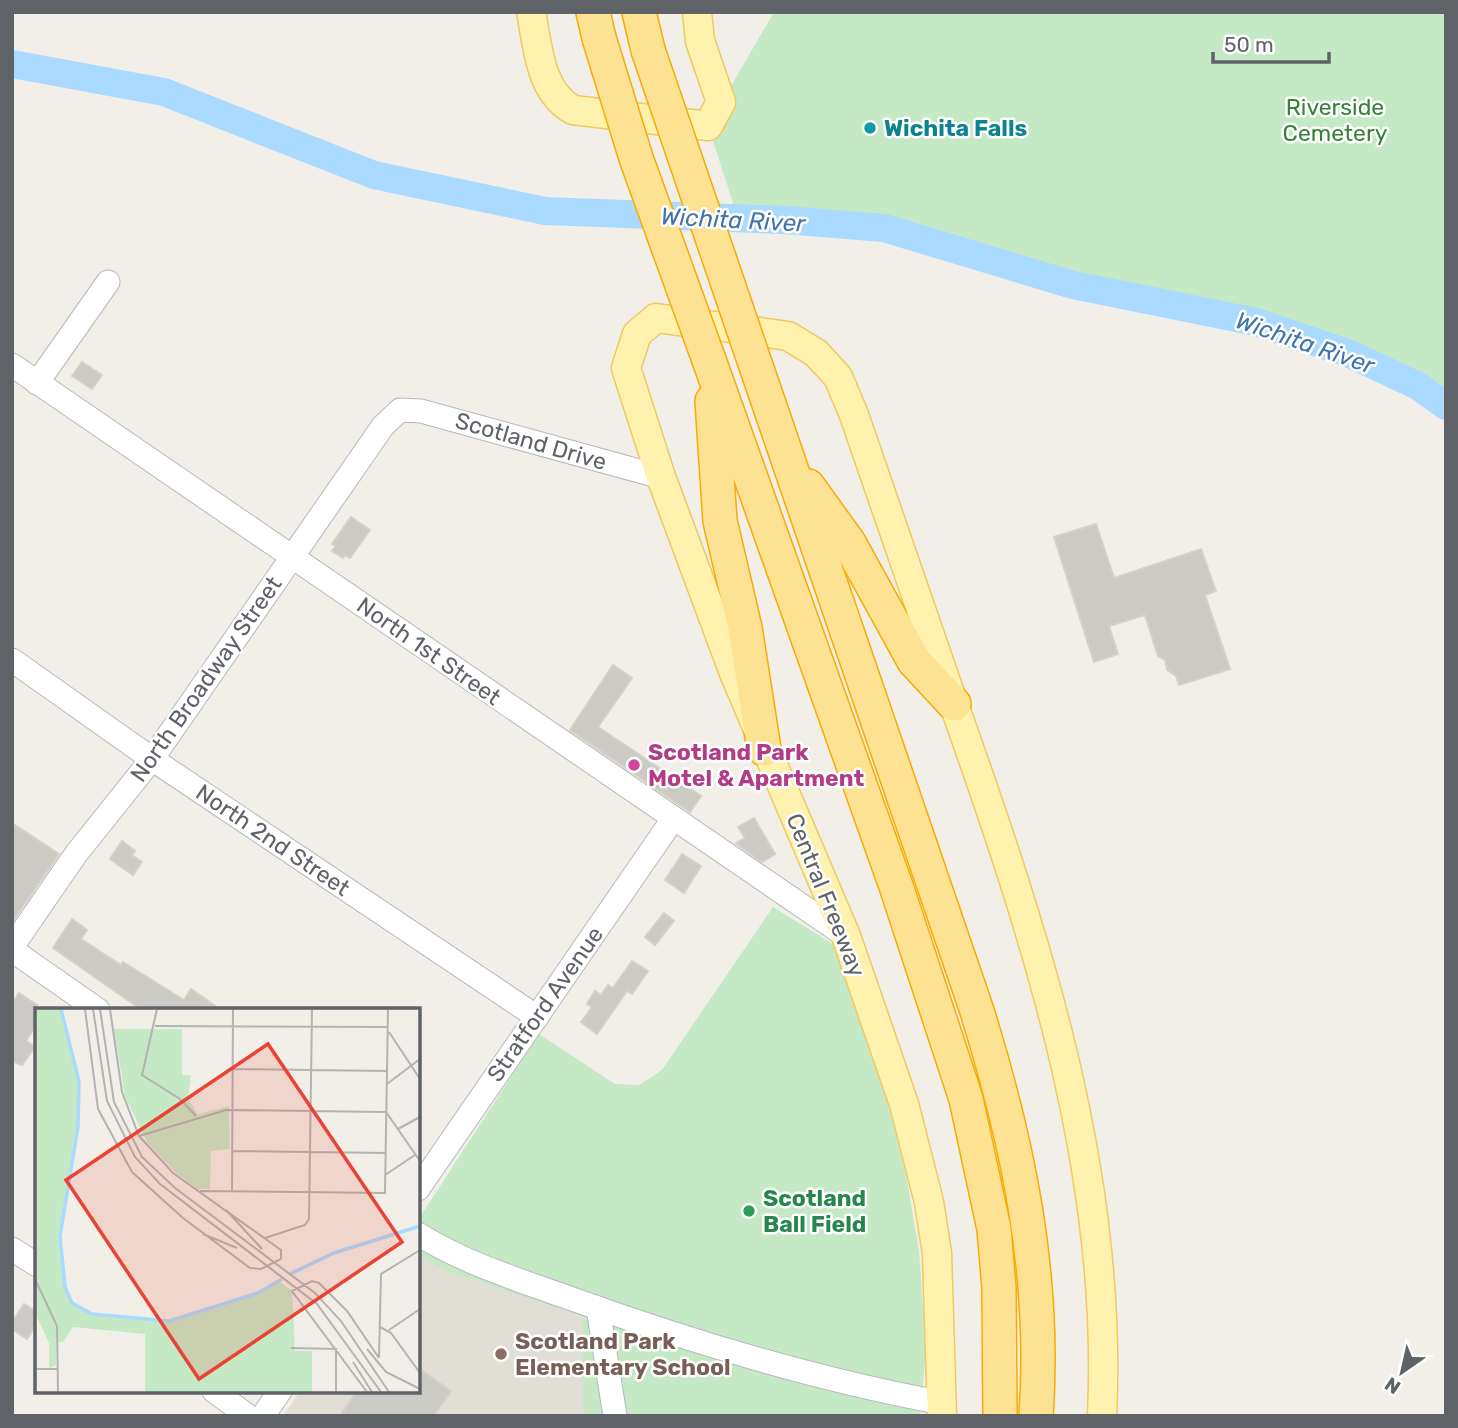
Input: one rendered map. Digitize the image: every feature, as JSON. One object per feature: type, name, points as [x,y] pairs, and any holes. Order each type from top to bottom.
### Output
[{"type":"highway","points":[[639,12],[648,50],[972,995],[1004,1098],[1031,1239],[1038,1315],[1036,1416]]},
{"type":"highway","points":[[596,25],[636,158],[896,886],[966,1099],[994,1228],[999,1288],[1000,1416]]},
{"type":"highway","points":[[709,360],[720,521],[745,628],[764,749]]},
{"type":"highway","points":[[788,459],[849,543],[914,661],[954,704]]},
{"type":"main road","points":[[531,12],[544,77],[562,104],[573,110],[708,126],[721,102],[700,41],[697,12]]},
{"type":"main road","name":"Central Freeway","points":[[943,1409],[937,1253],[929,1202],[904,1104],[846,936],[764,749],[661,477],[626,368],[637,334],[656,318],[789,336],[816,352],[838,377],[854,415],[1006,850],[1071,1088],[1099,1250],[1105,1367],[1102,1416]]},
{"type":"street","points":[[37,383],[108,282]]},
{"type":"street","name":"North 1st Street","points":[[12,365],[846,936]]},
{"type":"street","name":"North Broadway Street","points":[[12,949],[76,854],[152,758],[383,426],[400,410]]},
{"type":"street","name":"Scotland Drive","points":[[400,410],[421,411],[661,477]]},
{"type":"street","name":"North 2nd Street","points":[[12,660],[152,758],[537,1017]]},
{"type":"street","name":"Stratford Avenue","points":[[420,1186],[673,819]]},
{"type":"street","points":[[12,949],[94,1008]]},
{"type":"street","points":[[420,1235],[474,1263],[598,1308],[756,1360],[943,1409]]},
{"type":"street","points":[[12,1249],[35,1264]]},
{"type":"street","points":[[598,1308],[615,1416]]},
{"type":"street","points":[[217,1393],[248,1416]]},
{"type":"street","points":[[263,1416],[279,1393]]},
{"type":"shaded area","name":"Scotland Park Elementary School","points":[[420,1257],[446,1271],[583,1317],[583,1416],[283,1416],[299,1393],[420,1393]]},
{"type":"green space","name":"Riverside Cemetery","points":[[774,12],[1446,12],[1446,406],[1404,379],[1360,358],[1267,327],[1074,286],[886,229],[833,221],[738,218],[708,126]]},
{"type":"green space","points":[[773,907],[833,944],[884,1088],[906,1174],[919,1251],[926,1349],[920,1416],[583,1416],[583,1317],[446,1271],[420,1257],[420,1217],[539,1034],[615,1084],[639,1085],[662,1070]]},
{"type":"building","points":[[82,362],[102,375],[92,389],[72,376]]},
{"type":"building","points":[[351,517],[370,530],[350,558],[345,555],[343,558],[332,551],[336,546],[332,544]]},
{"type":"building","points":[[1096,524],[1114,578],[1201,549],[1216,591],[1205,595],[1230,669],[1179,685],[1176,676],[1167,670],[1165,660],[1158,656],[1145,615],[1109,626],[1118,654],[1094,662],[1054,537]]},
{"type":"building","name":"Scotland Park Motel & Apartment","points":[[613,665],[632,678],[598,727],[701,796],[690,812],[570,730]]},
{"type":"building","points":[[754,818],[775,854],[762,862],[736,843],[745,838],[738,827]]},
{"type":"building","points":[[12,823],[59,854],[12,922]]},
{"type":"building","points":[[122,841],[135,851],[132,855],[142,862],[133,875],[110,859]]},
{"type":"building","points":[[682,854],[701,866],[684,893],[665,880]]},
{"type":"building","points":[[664,913],[674,921],[655,945],[645,937]]},
{"type":"building","points":[[72,919],[87,930],[81,939],[121,965],[123,962],[184,1000],[191,989],[218,1008],[139,1008],[53,948]]},
{"type":"building","points":[[632,961],[648,971],[632,994],[627,991],[597,1034],[581,1022],[592,1007],[587,1004],[595,991],[601,995],[608,985],[613,988]]},
{"type":"building","points":[[19,993],[37,1005],[35,1027],[26,1041],[35,1047],[22,1065],[12,1061],[12,1004]]},
{"type":"building","points":[[24,1304],[35,1311],[35,1327],[27,1339],[12,1329],[12,1322]]},
{"type":"building","points":[[420,1369],[451,1391],[434,1416],[340,1416],[356,1393],[420,1393]]},
{"type":"waterway","name":"Wichita River","points":[[12,64],[164,92],[374,175],[545,211],[785,220],[884,228],[1073,285],[1256,322],[1350,354],[1418,386],[1446,406]]},
{"type":"place","name":"Wichita Falls","points":[[870,128]]},
{"type":"place","name":"Scotland Park Motel & Apartment","points":[[634,765]]},
{"type":"place","name":"Scotland Ball Field","points":[[749,1211]]},
{"type":"place","name":"Scotland Park Elementary School","points":[[501,1354]]}]
